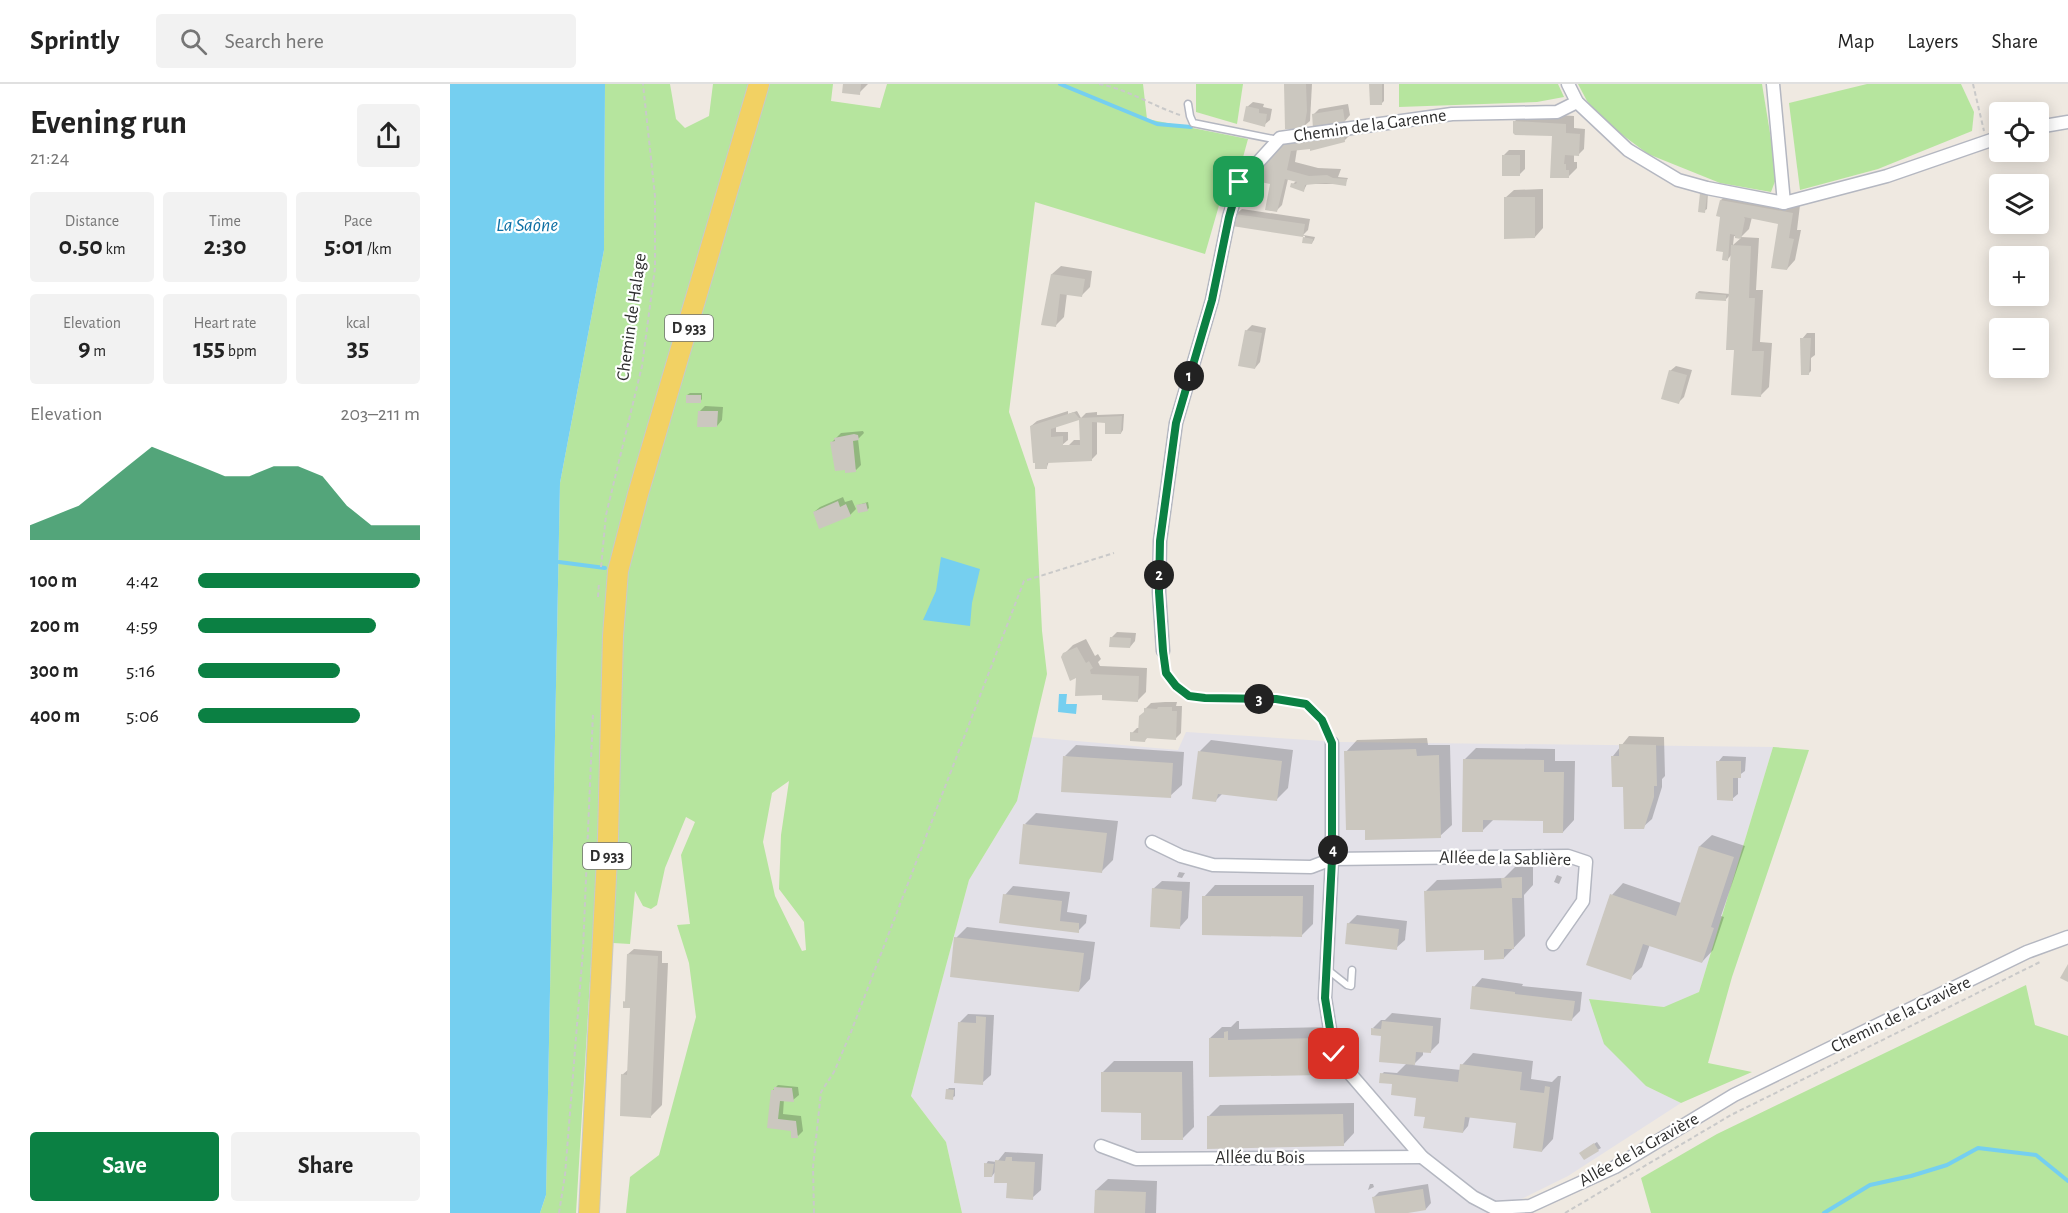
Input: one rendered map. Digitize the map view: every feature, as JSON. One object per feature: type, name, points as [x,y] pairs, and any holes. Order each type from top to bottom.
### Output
[{"type":"main road","name":"D 933","points":[[589,1213],[608,838],[613,636],[618,571],[638,494],[759,84]]},
{"type":"street","points":[[1568,84],[1577,102],[1628,150],[1678,180],[1784,203],[1887,176],[1989,139]]},
{"type":"street","points":[[1773,84],[1784,203]]},
{"type":"street","name":"Chemin de la Garenne","points":[[1163,651],[1159,592],[1160,541],[1176,423],[1212,300],[1229,217],[1239,182],[1280,138],[1452,114],[1557,112],[1577,102]]},
{"type":"street","points":[[2049,125],[2068,122]]},
{"type":"street","points":[[1152,842],[1181,856],[1213,865],[1311,867],[1332,859],[1332,743]]},
{"type":"street","name":"Allée de la Sablière","points":[[1332,859],[1568,856],[1586,862],[1582,901],[1553,944]]},
{"type":"street","name":"Allée de la Gravière","points":[[1332,859],[1325,998],[1334,1054],[1422,1157],[1492,1210],[1530,1206],[1615,1167],[1734,1095]]},
{"type":"street","name":"Chemin de la Gravière","points":[[1734,1095],[2027,952],[2068,937]]},
{"type":"street","name":"Allée du Bois","points":[[1101,1146],[1136,1159],[1422,1157]]},
{"type":"lane","points":[[1188,104],[1193,123],[1278,140]]},
{"type":"lane","points":[[1327,969],[1347,986],[1351,986],[1352,970]]},
{"type":"path","name":"Chemin de Halage","points":[[601,569],[606,515],[642,366],[656,268],[656,196],[643,84]]},
{"type":"path","points":[[1099,84],[1112,86],[1157,108],[1191,118]]},
{"type":"path","points":[[1973,84],[1986,140]]},
{"type":"path","points":[[814,1213],[813,1167],[821,1092],[834,1072],[851,1032],[1024,581],[1114,553]]},
{"type":"path","points":[[598,603],[600,580]]},
{"type":"path","points":[[1163,651],[1166,673],[1176,686],[1189,696],[1276,699],[1306,704],[1322,720],[1332,743]]},
{"type":"path","points":[[559,1213],[566,1175],[583,951],[593,711]]},
{"type":"path","points":[[1565,1213],[1731,1115],[2047,959]]},
{"type":"shaded area","points":[[1186,732],[1340,742],[1773,747],[1699,992],[1665,1007],[1589,999],[1646,1086],[1681,1103],[1568,1176],[1493,1213],[962,1213],[946,1142],[911,1096],[969,880],[1017,801],[1032,737],[1178,750]]},
{"type":"green space","points":[[605,84],[670,84],[676,119],[685,128],[709,116],[713,84],[833,84],[831,101],[880,108],[887,84],[1143,84],[1147,119],[1248,139],[1242,161],[1222,195],[1205,254],[1035,202],[1009,412],[1035,488],[1042,631],[1047,674],[1017,801],[969,880],[911,1096],[946,1142],[962,1213],[626,1213],[630,1177],[659,1155],[696,1017],[689,963],[677,925],[690,924],[681,855],[695,822],[686,817],[665,868],[657,905],[651,909],[643,906],[635,891],[630,944],[613,943],[592,948],[576,1213],[540,1213],[546,1195],[560,483],[604,250]],"holes":[[[789,781],[781,835],[779,889],[804,922],[806,950],[802,951],[775,896],[763,842],[772,793]]]},
{"type":"green space","points":[[1196,84],[1243,84],[1237,124],[1196,112]]},
{"type":"green space","points":[[1399,84],[1558,84],[1564,97],[1537,102],[1399,107]]},
{"type":"green space","points":[[1578,84],[1762,84],[1777,176],[1771,192],[1720,183],[1648,154],[1605,122],[1587,101]]},
{"type":"green space","points":[[1867,84],[1961,84],[1974,112],[1972,131],[1878,169],[1800,190],[1789,103]]},
{"type":"green space","points":[[1773,747],[1809,750],[1732,977],[1708,1063],[1752,1072],[1681,1103],[1646,1086],[1604,1044],[1589,999],[1664,1007],[1699,992]]},
{"type":"green space","points":[[2026,985],[2035,1025],[2068,1036],[2068,1213],[1651,1213],[1641,1178],[1717,1134]]},
{"type":"water","name":"La Saône","points":[[450,84],[605,84],[604,250],[560,483],[546,1195],[540,1213],[450,1213]]},
{"type":"water","points":[[941,557],[980,569],[972,603],[970,626],[923,620],[936,591]]},
{"type":"water","points":[[1059,694],[1067,694],[1066,704],[1077,704],[1076,714],[1058,712]]},
{"type":"building","points":[[843,84],[861,84],[860,95],[842,93]]},
{"type":"building","points":[[1284,84],[1306,84],[1307,111],[1304,129],[1285,129]]},
{"type":"building","points":[[1369,84],[1382,84],[1382,105],[1370,105]]},
{"type":"building","points":[[1246,106],[1259,109],[1259,113],[1267,114],[1265,127],[1243,121]]},
{"type":"building","points":[[1343,109],[1345,122],[1313,128],[1312,114]]},
{"type":"building","points":[[1513,121],[1566,124],[1566,133],[1580,134],[1579,156],[1565,155],[1564,164],[1566,164],[1566,170],[1569,170],[1569,178],[1550,178],[1552,136],[1515,135]]},
{"type":"building","points":[[1344,132],[1345,142],[1310,151],[1310,149],[1291,151],[1287,170],[1309,176],[1327,175],[1347,179],[1346,186],[1326,183],[1305,185],[1304,192],[1290,187],[1291,183],[1296,184],[1297,182],[1285,179],[1277,212],[1265,210],[1270,184],[1256,181],[1253,188],[1245,187],[1247,180],[1284,144]]},
{"type":"building","points":[[1502,155],[1520,155],[1520,176],[1502,176]]},
{"type":"building","points":[[1700,193],[1707,194],[1705,213],[1698,212]]},
{"type":"building","points":[[1504,197],[1535,197],[1535,238],[1504,239]]},
{"type":"building","points":[[1720,200],[1793,213],[1789,238],[1794,239],[1787,270],[1771,268],[1778,224],[1744,217],[1741,239],[1730,234],[1728,261],[1722,260],[1723,252],[1716,251],[1720,217],[1716,216]]},
{"type":"building","points":[[1235,214],[1305,224],[1303,237],[1232,226]]},
{"type":"building","points":[[1303,237],[1313,239],[1312,244],[1302,243]]},
{"type":"building","points":[[1731,245],[1751,246],[1749,298],[1755,298],[1752,351],[1764,351],[1761,397],[1731,395],[1734,350],[1726,350]]},
{"type":"building","points":[[1051,274],[1085,279],[1082,297],[1060,294],[1056,327],[1041,325]]},
{"type":"building","points":[[1696,293],[1726,295],[1726,301],[1695,299]]},
{"type":"building","points":[[1245,330],[1262,333],[1255,369],[1238,366]]},
{"type":"building","points":[[1800,338],[1811,338],[1809,375],[1801,375]]},
{"type":"building","points":[[1669,370],[1687,375],[1679,404],[1661,399]]},
{"type":"building","points":[[686,395],[701,395],[701,403],[686,403]]},
{"type":"building","points":[[698,411],[718,411],[717,427],[697,427]]},
{"type":"building","points":[[1074,412],[1079,418],[1122,416],[1121,434],[1105,434],[1105,423],[1092,422],[1092,461],[1047,463],[1047,469],[1035,469],[1030,426]],"holes":[[[1079,420],[1080,445],[1063,445],[1063,436],[1051,437],[1051,429]]]},
{"type":"building","points":[[858,435],[859,440],[853,441],[856,472],[835,471],[830,442],[835,441],[834,438]]},
{"type":"building","points":[[838,501],[840,507],[846,504],[851,516],[819,529],[813,512]]},
{"type":"building","points":[[866,503],[868,511],[858,513],[856,505]]},
{"type":"building","points":[[1110,637],[1131,638],[1130,648],[1109,647]]},
{"type":"building","points":[[1077,647],[1086,663],[1089,661],[1093,668],[1090,670],[1091,674],[1139,676],[1138,702],[1102,700],[1102,695],[1075,696],[1076,678],[1070,681],[1061,657],[1063,653]]},
{"type":"building","points":[[1158,707],[1172,707],[1172,711],[1177,711],[1176,740],[1146,738],[1145,742],[1130,741],[1130,732],[1138,733],[1139,716],[1144,712],[1144,708],[1157,709]]},
{"type":"building","points":[[1619,744],[1656,745],[1657,786],[1654,786],[1654,797],[1644,829],[1624,829],[1623,787],[1612,787],[1611,756],[1619,756]]},
{"type":"building","points":[[1416,749],[1417,756],[1439,755],[1441,838],[1365,840],[1365,830],[1346,830],[1344,751]]},
{"type":"building","points":[[1198,751],[1282,761],[1277,801],[1218,794],[1216,802],[1192,799]]},
{"type":"building","points":[[1063,756],[1173,763],[1171,798],[1061,792]]},
{"type":"building","points":[[1463,759],[1544,760],[1544,772],[1564,772],[1563,833],[1543,833],[1543,821],[1483,820],[1483,832],[1462,832]]},
{"type":"building","points":[[1716,761],[1741,761],[1741,778],[1733,778],[1733,801],[1717,800]]},
{"type":"building","points":[[1023,824],[1107,833],[1102,873],[1019,864]]},
{"type":"building","points":[[1699,846],[1734,857],[1702,963],[1643,944],[1631,980],[1586,965],[1610,894],[1676,916]]},
{"type":"building","points":[[1522,877],[1522,898],[1512,898],[1514,949],[1504,949],[1504,959],[1484,960],[1484,950],[1426,952],[1424,891],[1502,888],[1501,878]]},
{"type":"building","points":[[1152,888],[1182,891],[1180,929],[1150,927]]},
{"type":"building","points":[[1003,894],[1062,901],[1060,921],[1079,923],[1079,933],[999,923]]},
{"type":"building","points":[[1202,896],[1303,896],[1302,937],[1202,935]]},
{"type":"building","points":[[1347,923],[1399,929],[1397,950],[1345,944]]},
{"type":"building","points":[[954,937],[1084,953],[1079,992],[950,977]]},
{"type":"building","points":[[627,954],[658,956],[651,1118],[620,1116],[621,1074],[627,1075],[630,1008],[623,1008]]},
{"type":"building","points":[[2068,964],[2068,982],[2060,978]]},
{"type":"building","points":[[1472,986],[1575,1001],[1572,1021],[1470,1009]]},
{"type":"building","points":[[976,1016],[986,1017],[983,1085],[954,1083],[958,1022],[976,1023]]},
{"type":"building","points":[[1382,1021],[1433,1026],[1431,1053],[1416,1052],[1415,1065],[1379,1062],[1381,1036],[1371,1035],[1371,1028],[1381,1029]]},
{"type":"building","points":[[1228,1031],[1228,1040],[1320,1038],[1320,1075],[1209,1077],[1209,1038],[1224,1038],[1224,1032]]},
{"type":"building","points":[[1460,1064],[1522,1072],[1520,1090],[1544,1093],[1545,1086],[1550,1087],[1542,1152],[1513,1148],[1516,1123],[1465,1117],[1463,1133],[1423,1128],[1425,1117],[1414,1116],[1416,1098],[1391,1095],[1392,1084],[1379,1083],[1380,1073],[1458,1082]]},
{"type":"building","points":[[1101,1072],[1182,1072],[1183,1140],[1141,1140],[1141,1113],[1101,1112]]},
{"type":"building","points":[[774,1087],[792,1088],[794,1102],[780,1101],[778,1119],[796,1121],[798,1138],[791,1138],[791,1131],[767,1128],[771,1090],[774,1090]]},
{"type":"building","points":[[946,1089],[954,1090],[953,1100],[945,1099]]},
{"type":"building","points":[[1343,1114],[1344,1146],[1207,1149],[1207,1116]]},
{"type":"building","points":[[1594,1143],[1599,1151],[1584,1160],[1579,1153]]},
{"type":"building","points":[[1006,1157],[1012,1157],[1012,1161],[1035,1162],[1033,1200],[1006,1198],[1007,1183],[994,1183],[995,1160],[1005,1161]]},
{"type":"building","points":[[984,1163],[994,1164],[992,1177],[984,1177]]},
{"type":"building","points":[[1423,1189],[1426,1210],[1408,1213],[1375,1213],[1372,1197]]},
{"type":"building","points":[[1095,1190],[1146,1192],[1145,1213],[1094,1213]]},
{"type":"waterway","points":[[1060,84],[1157,124],[1191,127]]},
{"type":"waterway","points":[[559,562],[605,568]]},
{"type":"waterway","points":[[1824,1213],[1870,1185],[1947,1165],[1978,1148],[2036,1155],[2068,1181]]},
{"type":"route","points":[[1239,182],[1229,217],[1212,300],[1176,423],[1160,541],[1159,592],[1163,651],[1166,673],[1176,686],[1189,696],[1276,699],[1306,704],[1322,720],[1332,743],[1333,834],[1325,998],[1334,1054]]}]
